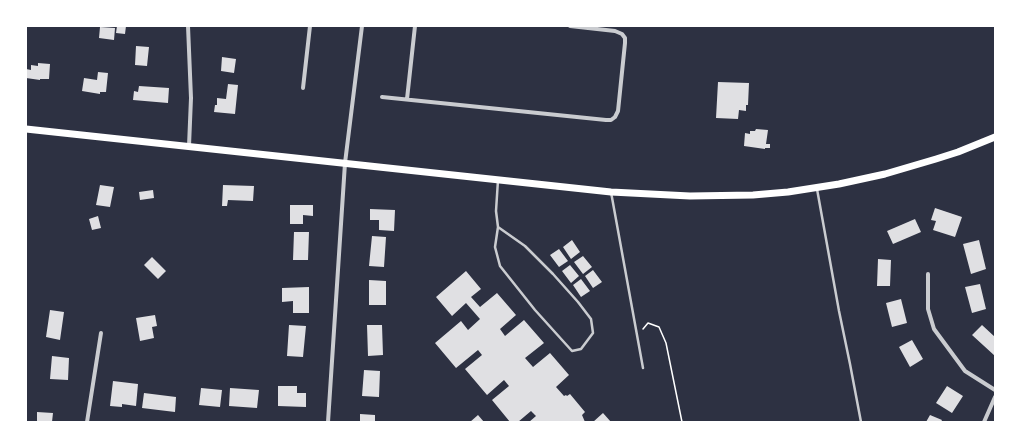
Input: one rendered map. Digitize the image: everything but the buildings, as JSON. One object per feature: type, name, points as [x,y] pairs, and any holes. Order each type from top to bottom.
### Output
[{"type":"main road","points":[[26,129],[611,192],[717,196],[788,192],[817,188],[865,178],[904,169],[958,152],[995,137]]},
{"type":"street","points":[[188,26],[191,98],[189,146]]},
{"type":"street","points":[[303,88],[310,26]]},
{"type":"street","points":[[328,422],[345,164],[362,26]]},
{"type":"street","points":[[407,99],[415,26]]},
{"type":"street","points":[[382,97],[611,120],[615,117],[618,110],[625,38],[622,34],[615,31],[570,26]]},
{"type":"street","points":[[928,274],[928,309],[934,329],[965,371],[995,390]]},
{"type":"street","points":[[87,422],[101,333]]},
{"type":"street","points":[[984,422],[995,397]]},
{"type":"lane","points":[[498,180],[496,211],[498,227],[495,247],[500,266],[534,308],[572,351],[581,349],[594,333],[591,319],[578,302],[525,246],[498,227]]},
{"type":"lane","points":[[817,188],[861,422]]},
{"type":"lane","points":[[611,192],[643,368]]},
{"type":"path","points":[[642,330],[648,323],[659,327],[666,343],[682,422]]}]
